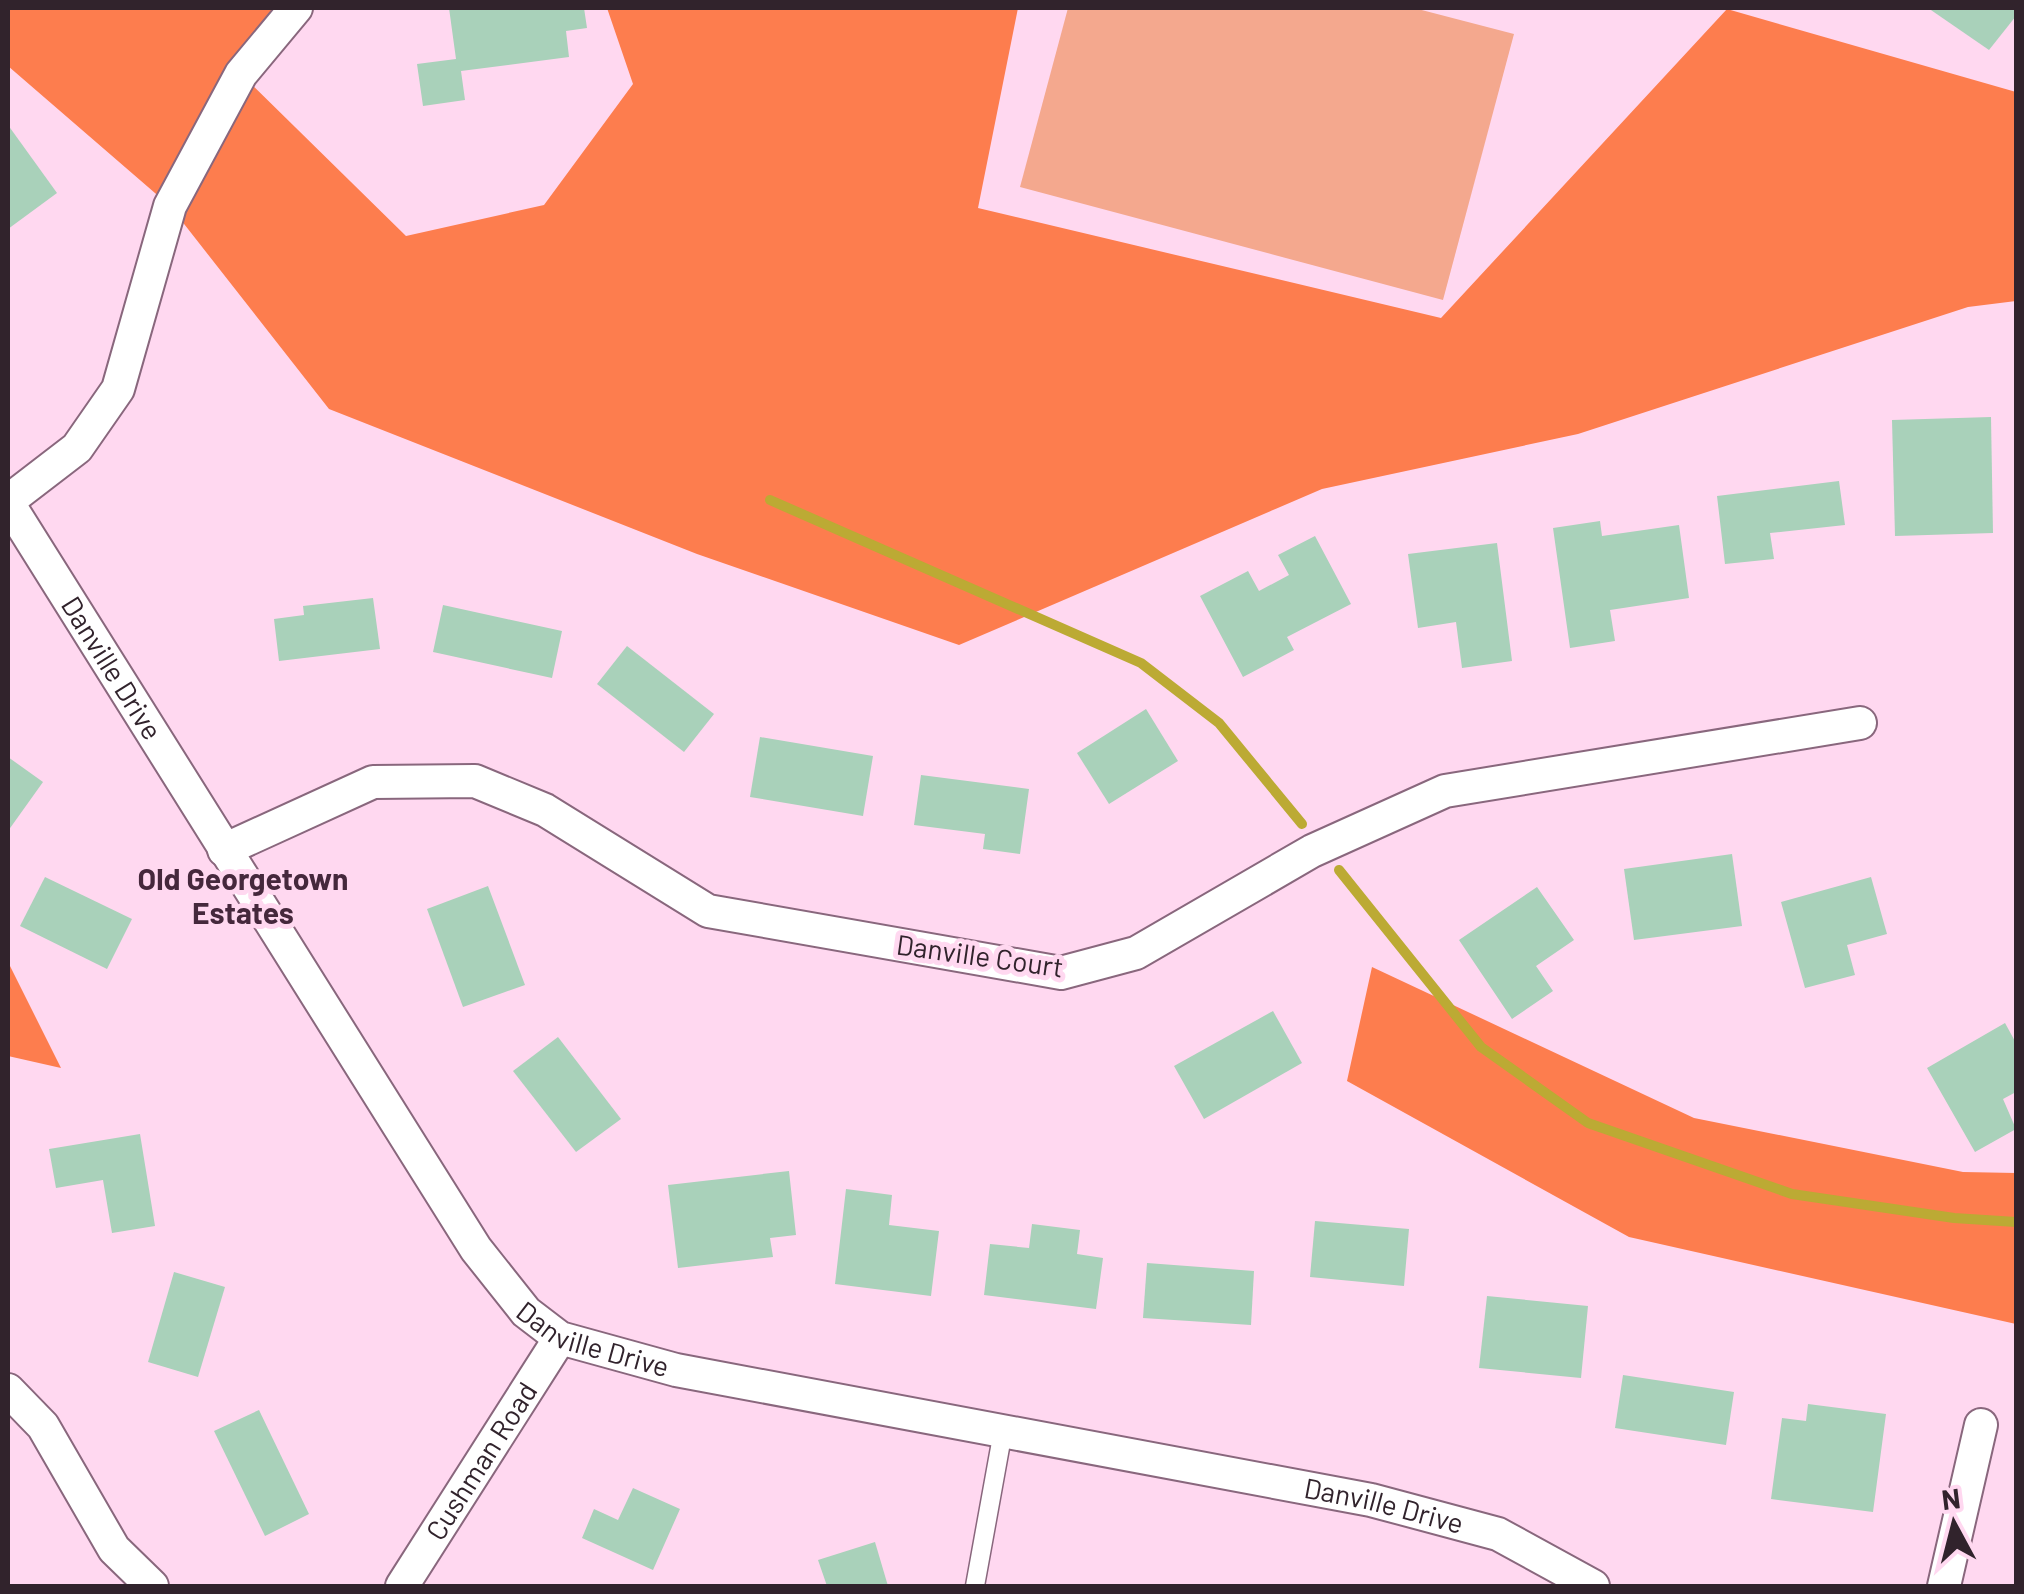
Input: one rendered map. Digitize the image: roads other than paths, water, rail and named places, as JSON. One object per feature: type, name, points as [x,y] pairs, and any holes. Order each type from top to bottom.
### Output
[{"type":"street","name":"Danville Drive","points":[[296,8],[241,74],[170,206],[118,389],[77,448],[8,502],[476,1249],[526,1312],[560,1338],[676,1370],[1371,1500],[1498,1534],[1593,1586]]},
{"type":"street","name":"Danville Court","points":[[224,850],[374,782],[475,781],[545,810],[708,912],[1062,973],[1136,953],[1312,851],[1445,792],[1860,723]]},
{"type":"street","name":"Cushman Road","points":[[402,1586],[560,1338]]},
{"type":"street","points":[[8,1390],[43,1426],[114,1550],[152,1586]]},
{"type":"street","points":[[1944,1586],[1981,1426]]},
{"type":"lane","points":[[975,1586],[1004,1432]]},
{"type":"waterway","points":[[770,500],[1141,663],[1219,723],[1302,824]]},
{"type":"waterway","points":[[1339,870],[1481,1047],[1588,1123],[1792,1194],[1954,1218],[2016,1222]]},
{"type":"district","name":"Old Georgetown Estates","points":[[243,897]]}]
